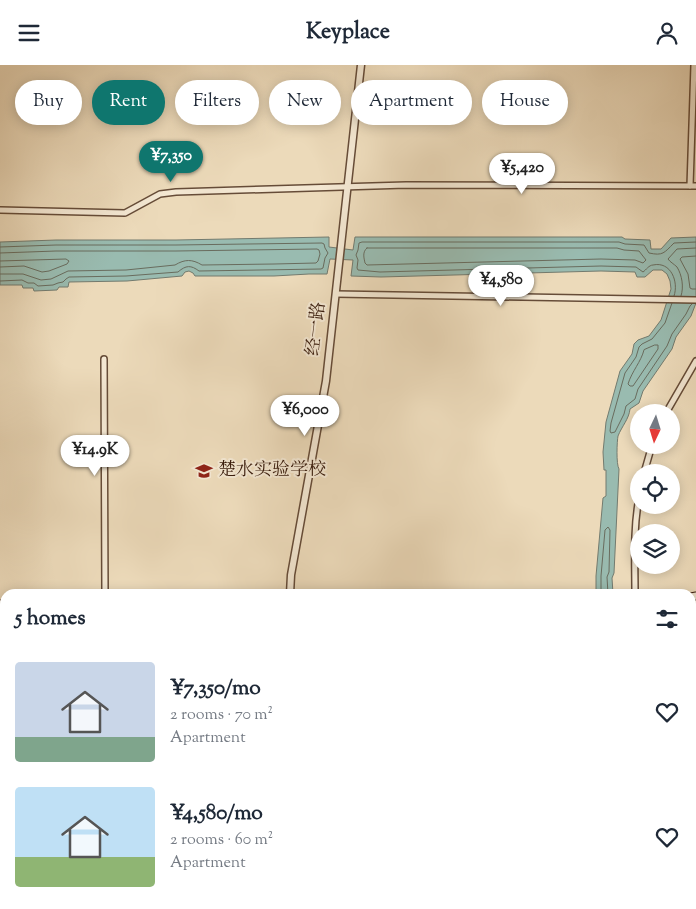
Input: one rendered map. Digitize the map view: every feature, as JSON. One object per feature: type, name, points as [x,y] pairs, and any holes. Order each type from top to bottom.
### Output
[{"type":"street","name":"经一路","points":[[290,589],[291,575],[326,381],[361,65]]},
{"type":"street","points":[[0,210],[125,213],[160,194],[176,192],[406,185],[693,186],[694,65]]},
{"type":"street","points":[[336,294],[696,300]]},
{"type":"street","points":[[104,359],[106,589]]},
{"type":"street","points":[[671,404],[696,361]]},
{"type":"street","points":[[635,589],[637,514]]},
{"type":"water","points":[[329,237],[329,247],[353,250],[355,237],[622,237],[625,239],[650,240],[651,249],[661,249],[671,238],[696,237],[696,303],[691,316],[676,337],[672,349],[643,391],[639,403],[630,404],[627,419],[618,436],[617,458],[619,469],[613,589],[596,589],[603,498],[606,496],[606,470],[604,470],[603,452],[606,422],[620,371],[632,354],[634,344],[638,340],[649,336],[661,320],[671,289],[667,274],[662,270],[653,270],[645,277],[637,277],[635,272],[601,271],[381,277],[351,276],[353,260],[330,259],[327,274],[195,276],[189,271],[185,272],[182,276],[127,281],[69,282],[68,287],[59,287],[57,290],[34,291],[33,288],[23,288],[22,285],[0,285],[0,242]]},
{"type":"place","name":"楚水实验学校","points":[[204,471]]}]
